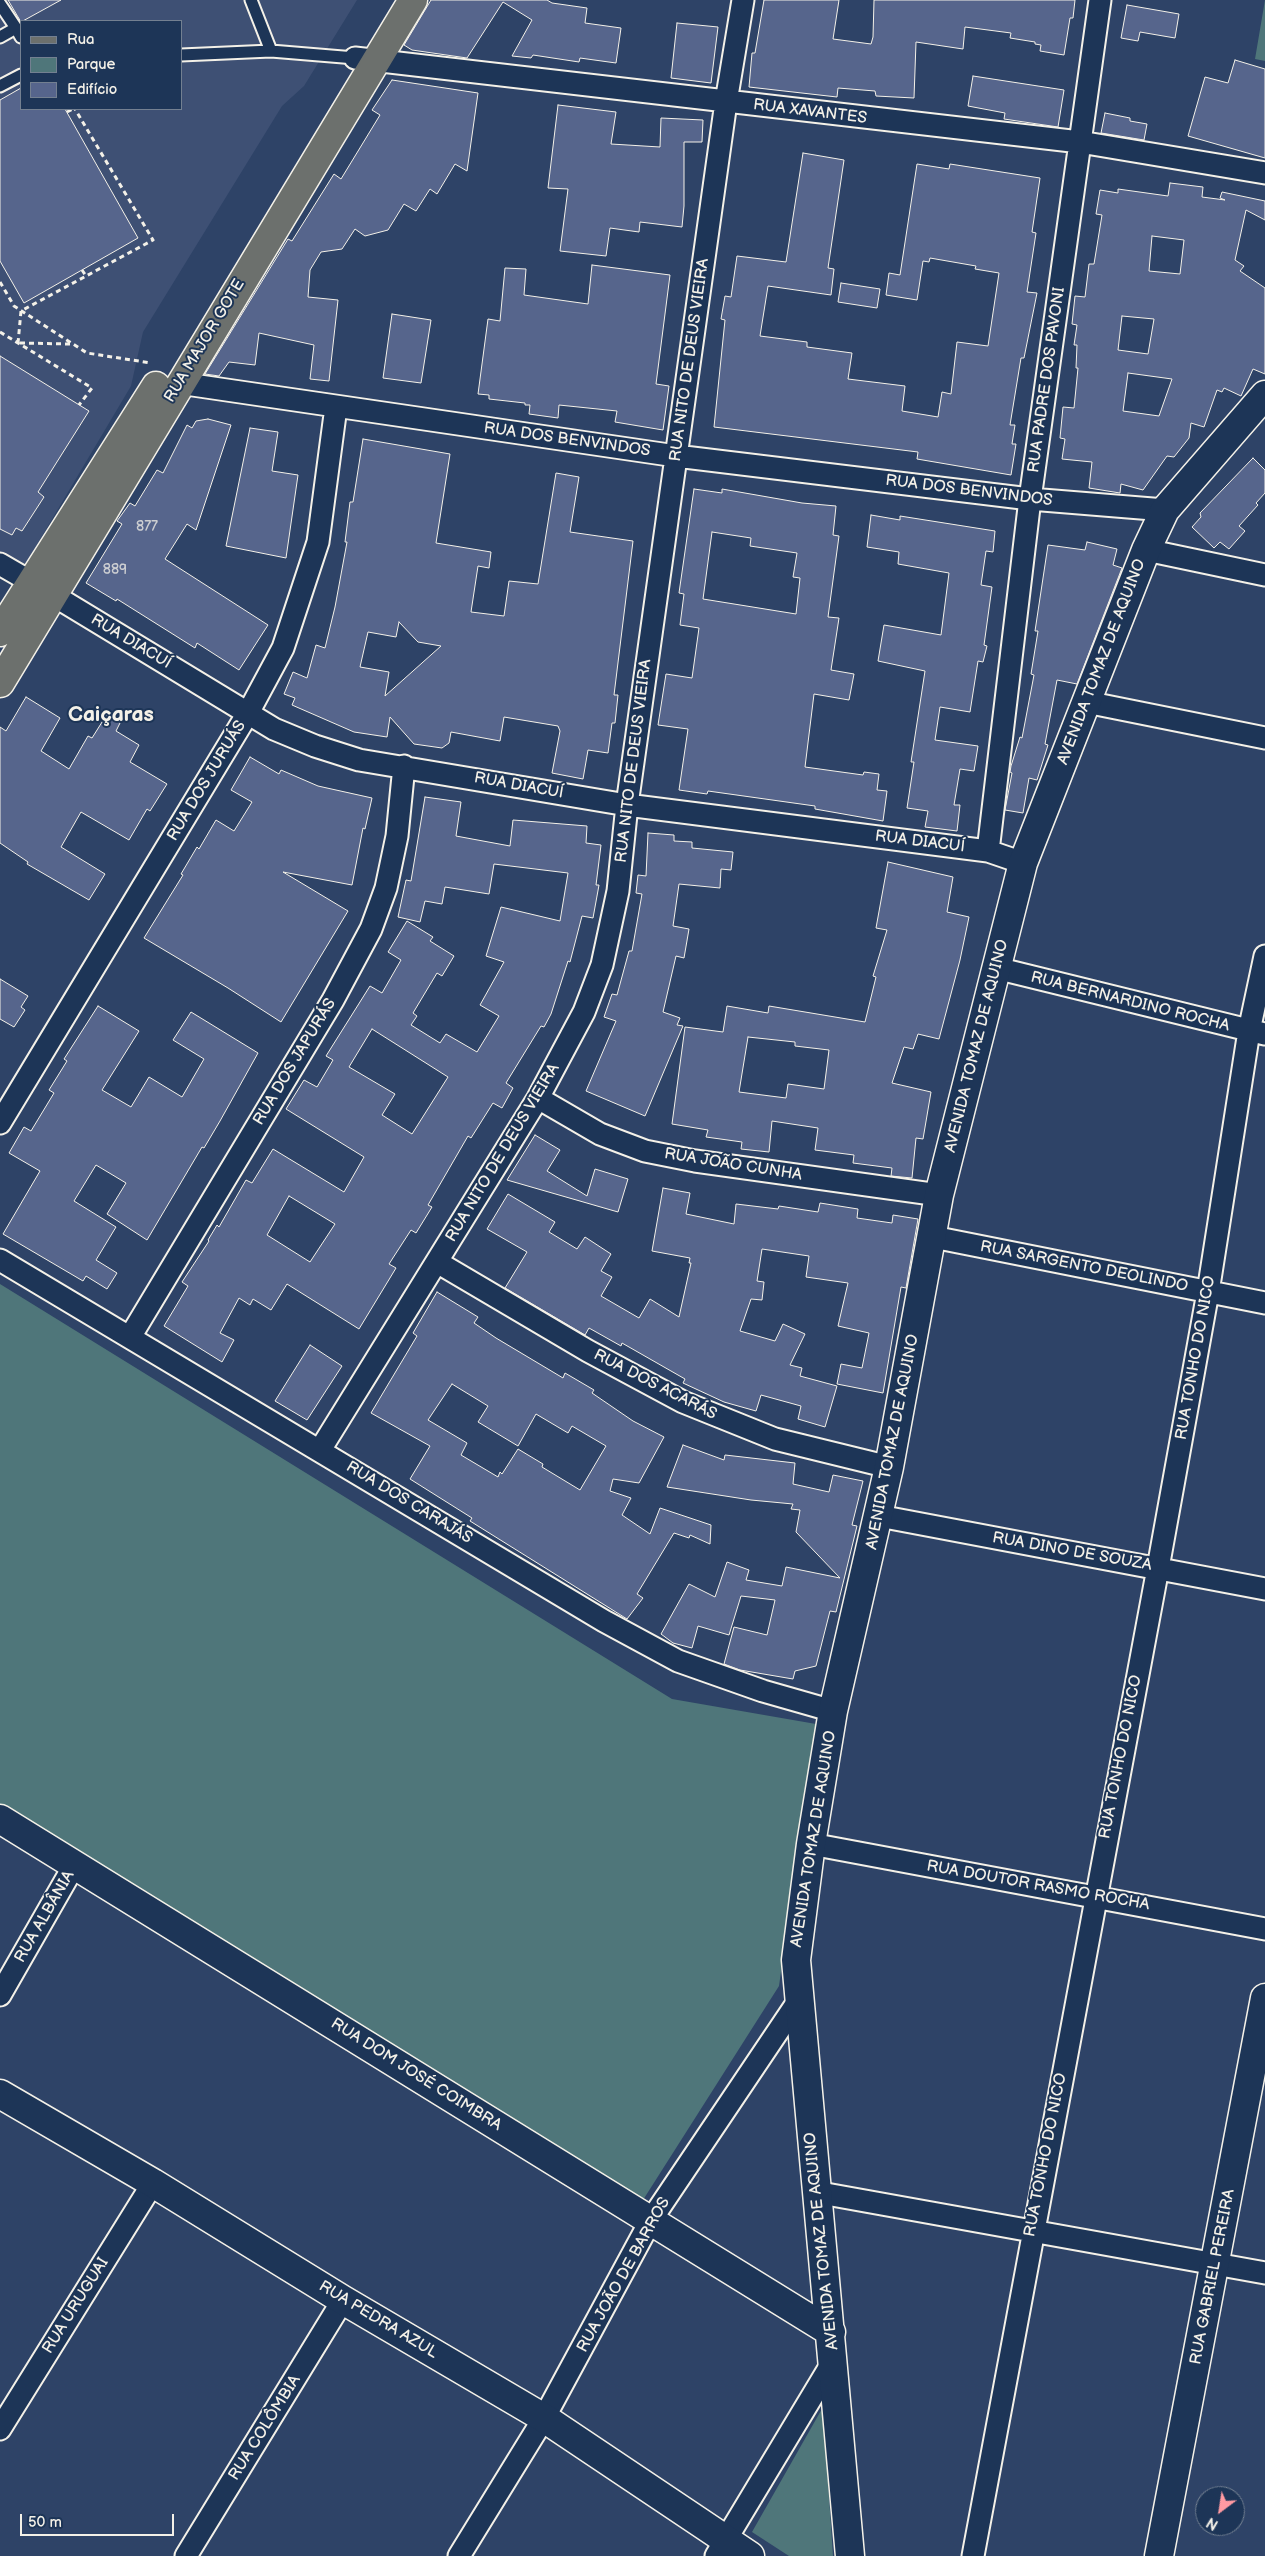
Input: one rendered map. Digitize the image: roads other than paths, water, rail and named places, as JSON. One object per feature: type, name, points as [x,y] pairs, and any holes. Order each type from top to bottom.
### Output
[{"type":"main road","name":"RUA MAJOR GOTE","points":[[365,59],[390,0]]},
{"type":"main road","name":"RUA MAJOR GOTE","points":[[0,683],[42,589],[365,59],[413,0]]},
{"type":"main road","name":"RUA MAJOR GOTE","points":[[0,632],[42,589]]},
{"type":"street","name":"RUA NITO DE DEUS VIEIRA","points":[[320,1450],[538,1098],[584,1012],[602,965],[618,891],[626,805],[726,102],[743,0]]},
{"type":"street","name":"RUA PADRE DOS PAVONI","points":[[988,851],[1030,499],[1100,0]]},
{"type":"street","name":"RUA XAVANTES","points":[[365,59],[1080,142],[1265,173]]},
{"type":"street","name":"RUA DOS BENVINDOS","points":[[174,375],[336,407],[676,456],[1030,499],[1165,510]]},
{"type":"street","name":"AVENIDA TOMAZ DE AQUINO","points":[[850,2556],[834,2360],[816,2192],[796,1960],[811,1844],[833,1711],[879,1516],[933,1237],[939,1195],[1023,864],[1146,550],[1165,510],[1265,396]]},
{"type":"street","name":"RUA DOS JURUÁS","points":[[0,1124],[248,713],[283,648],[318,542],[336,407]]},
{"type":"street","points":[[1146,550],[1265,575]]},
{"type":"street","name":"RUA DIACUÍ","points":[[0,564],[274,729],[315,746],[359,760],[404,766],[626,805],[988,851],[1023,864]]},
{"type":"street","points":[[1086,702],[1265,738]]},
{"type":"street","name":"RUA DOS JAPURÁS","points":[[130,1337],[328,1008],[372,929],[386,888],[397,836],[404,766]]},
{"type":"street","name":"RUA TONHO DO NICO","points":[[973,2556],[1032,2231],[1257,1033],[1265,956]]},
{"type":"street","name":"RUA BERNARDINO ROCHA","points":[[996,968],[1257,1033]]},
{"type":"street","name":"RUA JOÃO CUNHA","points":[[538,1098],[600,1134],[645,1151],[695,1161],[939,1195]]},
{"type":"street","name":"RUA SARGENTO DEOLINDO","points":[[933,1237],[1265,1303]]},
{"type":"street","name":"RUA DOS CARAJÁS","points":[[0,1260],[604,1621],[678,1661],[763,1691],[833,1711]]},
{"type":"street","name":"RUA DOS ACARÁS","points":[[437,1262],[588,1351],[683,1402],[775,1439],[889,1467]]},
{"type":"street","name":"RUA DINO DE SOUZA","points":[[879,1516],[1265,1589]]},
{"type":"street","name":"RUA DOM JOSÉ COIMBRA","points":[[0,1819],[831,2332]]},
{"type":"street","name":"RUA DOUTOR RASMO ROCHA","points":[[811,1844],[1265,1929]]},
{"type":"street","name":"RUA ALBÂNIA","points":[[0,1995],[75,1864]]},
{"type":"street","name":"RUA GABRIEL PEREIRA","points":[[1159,2556],[1216,2264],[1265,1998]]},
{"type":"street","name":"RUA JOÃO DE BARROS","points":[[459,2556],[544,2418],[651,2220],[799,2000]]},
{"type":"street","name":"RUA PEDRA AZUL","points":[[0,2094],[153,2182],[343,2300],[544,2418],[721,2548],[750,2556]]},
{"type":"street","name":"RUA URUGUAI","points":[[0,2428],[153,2182]]},
{"type":"street","points":[[816,2192],[1265,2273]]},
{"type":"street","name":"RUA COLÔMBIA","points":[[186,2556],[343,2300]]},
{"type":"street","points":[[721,2548],[834,2360]]},
{"type":"lane","points":[[251,0],[271,50]]},
{"type":"lane","points":[[0,4],[19,32],[0,37]]},
{"type":"lane","points":[[182,55],[271,50],[365,59]]},
{"type":"lane","points":[[0,86],[20,76]]},
{"type":"district","name":"Caiçaras","points":[[111,716]]}]
